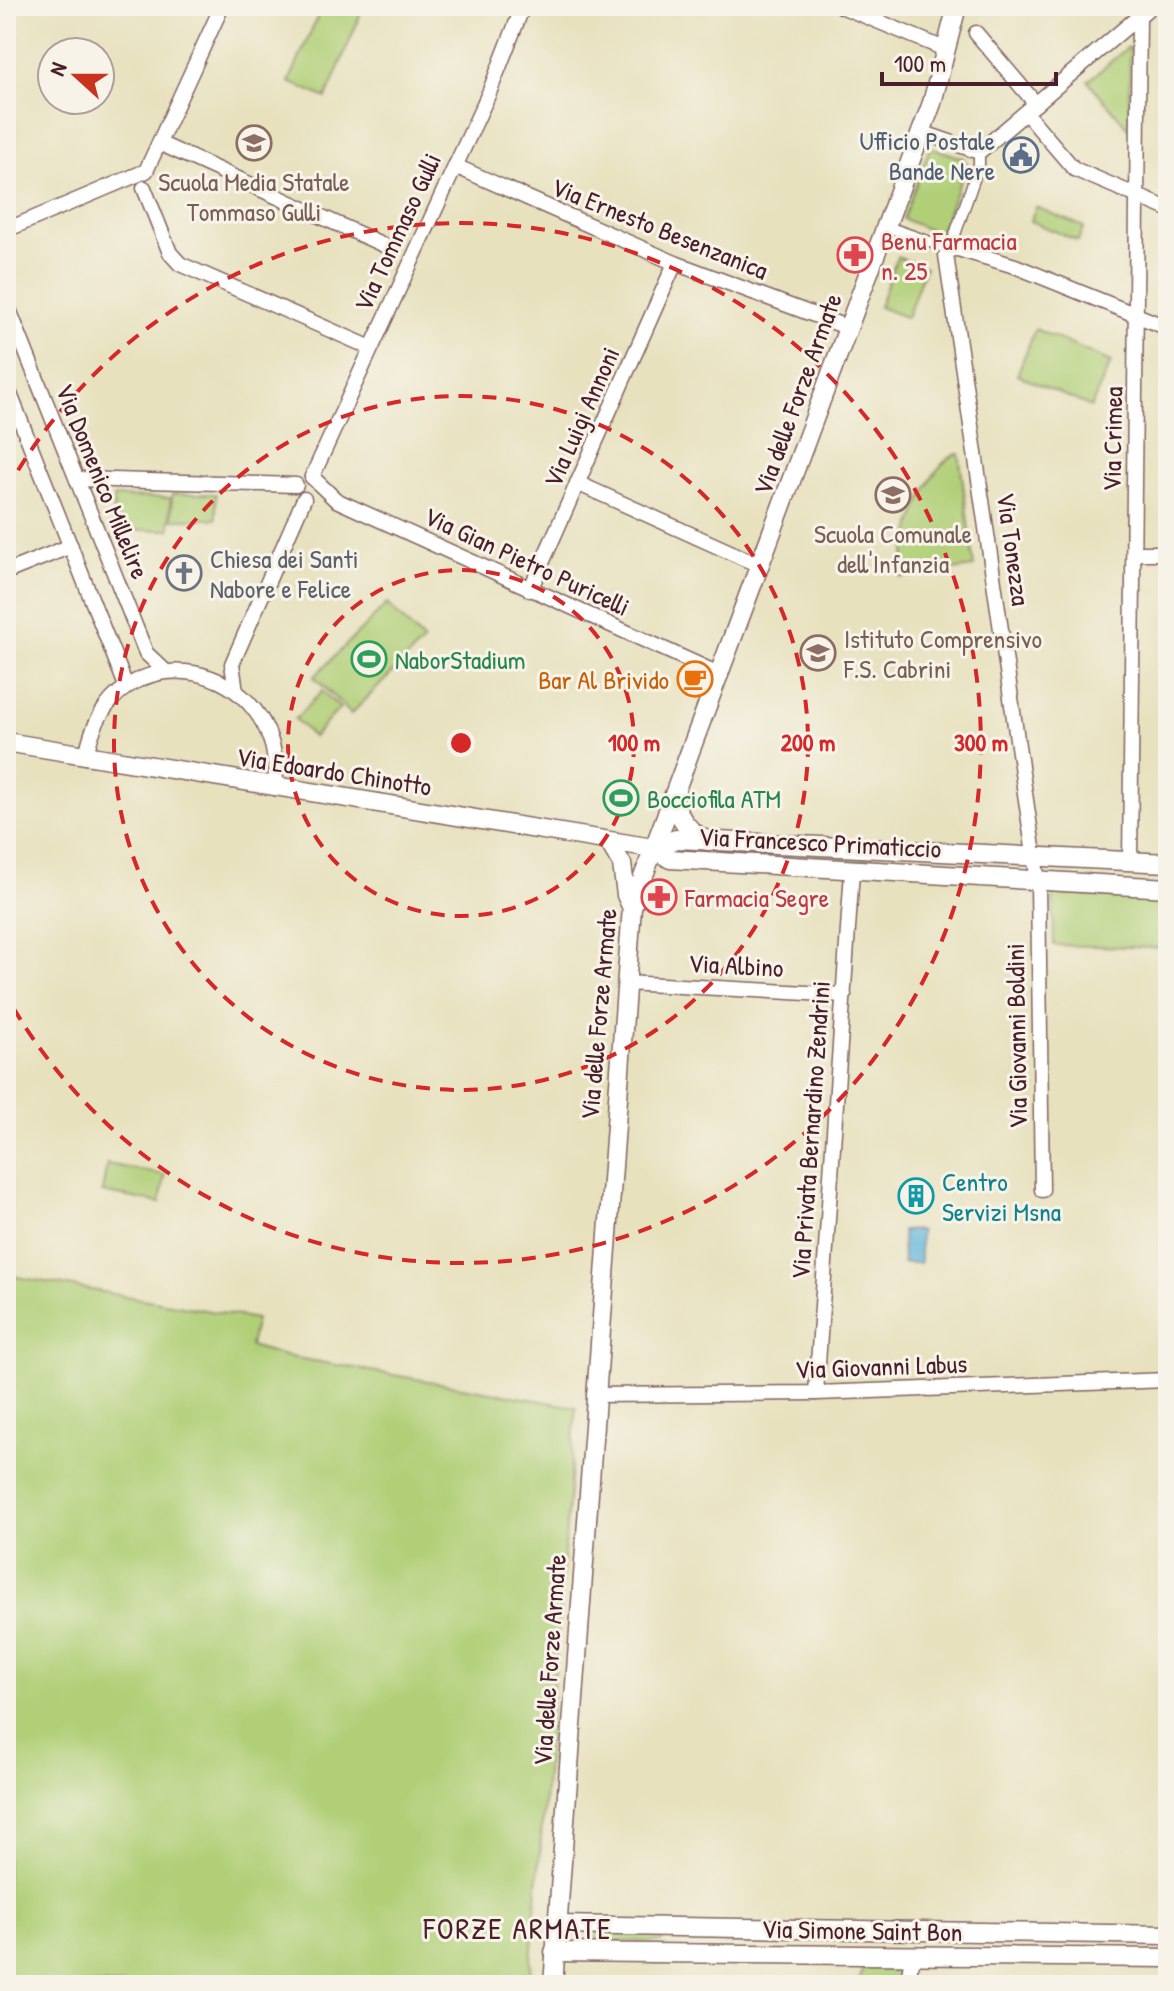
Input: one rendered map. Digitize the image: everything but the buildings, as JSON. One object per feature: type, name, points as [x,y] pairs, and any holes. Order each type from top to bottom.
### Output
[{"type":"street","points":[[6,230],[140,174],[149,165],[222,6]]},
{"type":"street","name":"Via Tommaso Gulli","points":[[315,481],[369,347],[455,166],[523,6]]},
{"type":"street","points":[[841,6],[947,50]]},
{"type":"street","name":"Via delle Forze Armate","points":[[553,1985],[632,907],[921,132],[947,50],[957,6]]},
{"type":"street","points":[[979,152],[1145,11]]},
{"type":"street","name":"Via Crimea","points":[[1130,862],[1139,197],[1145,11]]},
{"type":"street","points":[[976,33],[1074,169],[1168,209]]},
{"type":"street","points":[[921,132],[979,152]]},
{"type":"street","points":[[159,143],[388,247]]},
{"type":"street","points":[[950,249],[979,165],[979,152]]},
{"type":"street","name":"Via Ernesto Besenzanica","points":[[455,166],[675,263],[849,328]]},
{"type":"street","points":[[144,188],[170,253],[180,264],[369,347]]},
{"type":"street","points":[[896,230],[950,249],[1015,266],[1168,328]]},
{"type":"street","name":"Via Tonezza","points":[[950,249],[946,260],[1038,882]]},
{"type":"street","name":"Via Luigi Annoni","points":[[530,590],[675,263]]},
{"type":"street","name":"Via Domenico Millelire","points":[[6,302],[146,653],[165,671]]},
{"type":"street","name":"Via Domenico Millelire","points":[[6,384],[126,686]]},
{"type":"street","points":[[302,477],[315,481],[315,496],[304,499],[298,495],[296,485],[302,477]]},
{"type":"street","points":[[77,479],[296,485]]},
{"type":"street","name":"Via Gian Pietro Puricelli","points":[[315,481],[336,500],[721,675]]},
{"type":"street","points":[[577,483],[761,566]]},
{"type":"street","points":[[236,691],[232,664],[304,499]]},
{"type":"street","points":[[6,572],[71,546]]},
{"type":"street","points":[[1134,553],[1168,553]]},
{"type":"street","points":[[202,674],[232,664]]},
{"type":"street","points":[[86,757],[98,717],[126,686],[139,678],[165,671],[202,674],[236,691],[256,710],[271,736],[276,754],[275,788]]},
{"type":"street","name":"Via Edoardo Chinotto","points":[[6,742],[653,848]]},
{"type":"street","points":[[674,799],[679,817],[692,833],[708,841]]},
{"type":"street","name":"Via Francesco Primaticcio","points":[[653,848],[676,839],[1076,861],[1168,863]]},
{"type":"street","points":[[609,842],[622,864],[626,895],[632,907]]},
{"type":"street","points":[[794,867],[790,857],[797,847]]},
{"type":"street","name":"Via Francesco Primaticcio","points":[[653,848],[670,859],[1168,888]]},
{"type":"street","points":[[926,874],[933,862],[928,853]]},
{"type":"street","points":[[947,875],[942,864],[951,854]]},
{"type":"street","points":[[1076,861],[1070,870],[1076,883]]},
{"type":"street","name":"Via Privata Bernardino Zendrini","points":[[816,1393],[852,871]]},
{"type":"street","name":"Via Giovanni Boldini","points":[[1038,882],[1042,1190]]},
{"type":"street","name":"Via Albino","points":[[625,983],[844,995]]},
{"type":"street","name":"Via Giovanni Labus","points":[[594,1395],[816,1393],[1168,1380]]},
{"type":"street","name":"Via Simone Saint Bon","points":[[556,1925],[1168,1935]]},
{"type":"street","points":[[677,1927],[677,1954]]},
{"type":"street","points":[[1118,1957],[1119,1935]]},
{"type":"street","name":"Via Simone Saint Bon","points":[[554,1952],[1168,1958]]},
{"type":"street","points":[[907,1985],[912,1957]]},
{"type":"green space","points":[[322,6],[364,6],[326,98],[289,82]]},
{"type":"green space","points":[[1130,48],[1129,129],[1088,81]]},
{"type":"green space","points":[[930,147],[963,158],[967,164],[939,234],[903,219]]},
{"type":"green space","points":[[1036,207],[1084,227],[1078,241],[1030,221]]},
{"type":"green space","points":[[897,257],[925,267],[907,318],[879,307]]},
{"type":"green space","points":[[1035,329],[1111,362],[1091,407],[1017,375]]},
{"type":"green space","points":[[959,453],[974,567],[901,577],[912,526],[926,488],[947,460]]},
{"type":"green space","points":[[172,494],[216,494],[216,519],[172,519]]},
{"type":"green space","points":[[114,497],[170,498],[170,530],[113,530]]},
{"type":"green space","name":"NaborStadium","points":[[387,604],[424,641],[351,714],[314,677]]},
{"type":"green space","points":[[322,691],[340,708],[313,737],[295,719]]},
{"type":"green space","points":[[812,855],[922,861],[924,864],[922,867],[811,860]]},
{"type":"green space","points":[[1053,894],[1168,899],[1168,948],[1054,945]]},
{"type":"green space","points":[[107,1164],[165,1175],[160,1203],[102,1192]]},
{"type":"green space","points":[[6,1275],[256,1319],[250,1346],[285,1356],[576,1407],[529,1985],[6,1985]]},
{"type":"green space","points":[[594,1932],[662,1932],[662,1942],[594,1941]]},
{"type":"green space","points":[[690,1934],[776,1934],[776,1943],[690,1943]]},
{"type":"green space","points":[[865,1963],[901,1964],[897,1985],[858,1985]]},
{"type":"water","points":[[920,1230],[920,1263],[903,1263],[902,1231]]},
{"type":"place","name":"Scuola Media Statale Tommaso Gulli","points":[[254,143]]},
{"type":"place","name":"Ufficio Postale Bande Nere","points":[[1021,155]]},
{"type":"place","name":"Benu Farmacia n. 25","points":[[855,255]]},
{"type":"place","name":"Scuola Comunale dell'Infanzia","points":[[893,495]]},
{"type":"place","name":"Chiesa dei Santi Nabore e Felice","points":[[184,573]]},
{"type":"place","name":"Istituto Comprensivo F.S. Cabrini","points":[[818,653]]},
{"type":"place","name":"NaborStadium","points":[[369,659]]},
{"type":"place","name":"Bar Al Brivido","points":[[695,679]]},
{"type":"place","name":"Bocciofila ATM","points":[[621,798]]},
{"type":"place","name":"Farmacia Segre","points":[[659,897]]},
{"type":"place","name":"Centro Servizi Msna","points":[[916,1196]]},
{"type":"district","name":"FORZE ARMATE","points":[[518,1928]]}]
